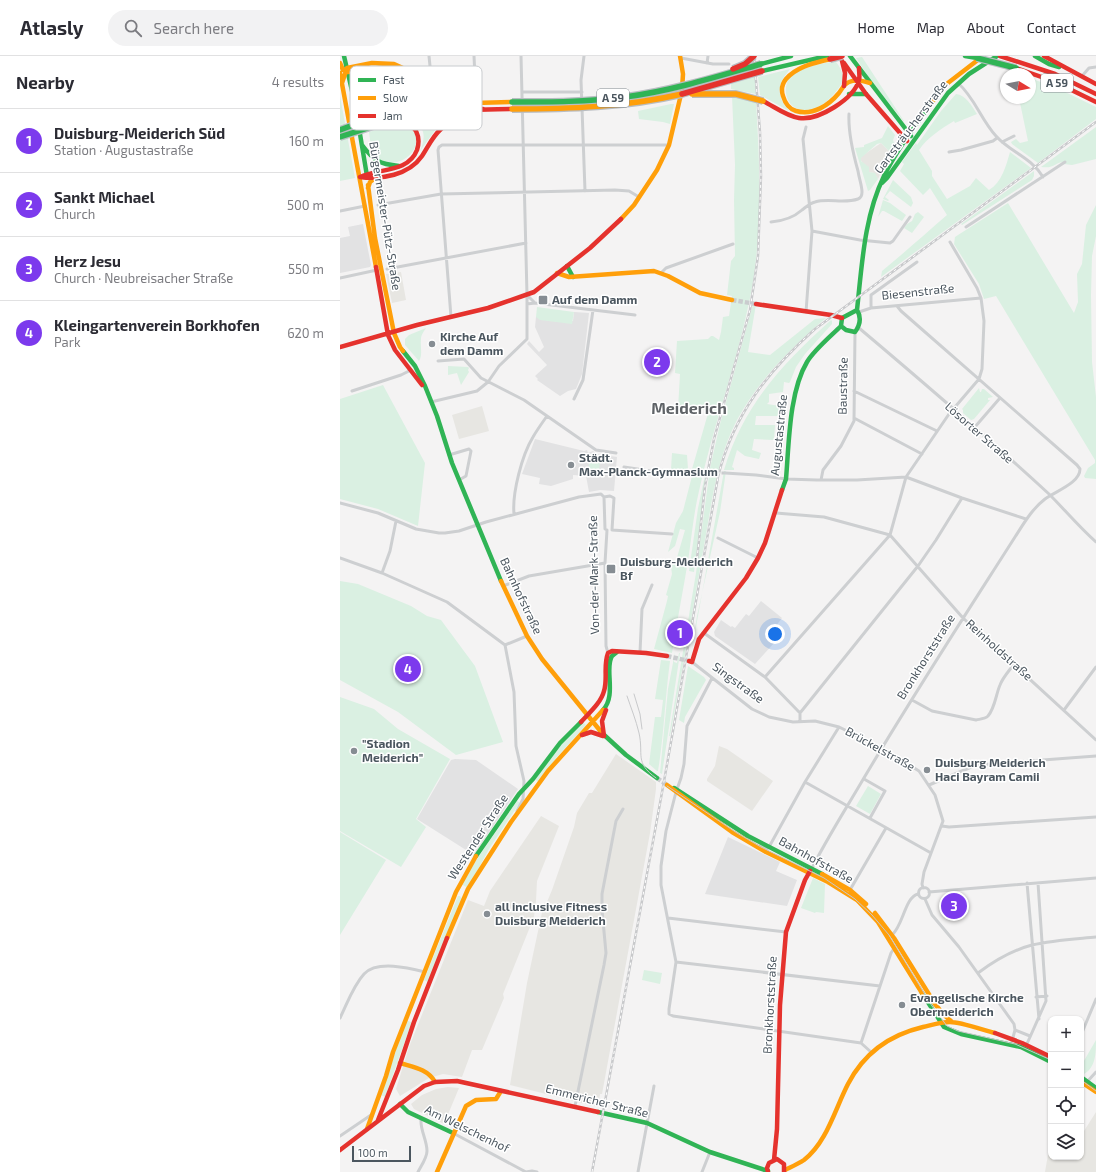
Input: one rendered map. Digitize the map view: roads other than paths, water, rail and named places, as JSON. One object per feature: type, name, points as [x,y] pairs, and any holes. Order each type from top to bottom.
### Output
[{"type":"main road","name":"Bürgermeister-Pütz-Straße","points":[[344,56],[345,71],[350,88]]},
{"type":"main road","points":[[712,78],[745,64],[754,56]]},
{"type":"main road","name":"A 59","points":[[482,102],[574,101],[626,97],[712,78],[791,56]]},
{"type":"main road","points":[[841,58],[866,94],[905,140],[912,142],[910,134],[850,56]]},
{"type":"main road","name":"A 59","points":[[965,56],[1016,68],[1053,81],[1096,102]]},
{"type":"main road","name":"Gartsträucherstraße","points":[[882,183],[884,176],[905,140],[938,95],[958,75],[983,56]]},
{"type":"main road","name":"A 59","points":[[999,56],[1055,74],[1096,94]]},
{"type":"main road","name":"Gartsträucherstraße","points":[[882,183],[888,178],[948,92],[969,74],[999,56]]},
{"type":"main road","points":[[1035,56],[1049,64],[1062,67]]},
{"type":"main road","points":[[1044,56],[1096,84]]},
{"type":"main road","points":[[340,347],[391,334],[417,325],[500,304],[527,295],[537,290],[590,248],[630,211],[657,170],[669,145],[682,90],[683,74],[680,57]]},
{"type":"main road","points":[[841,58],[828,58],[804,66],[789,75],[784,81],[782,90],[783,98],[787,105],[793,110],[800,112],[807,113],[816,111],[831,101],[844,86],[858,81],[870,83]]},
{"type":"main road","name":"A 59","points":[[483,109],[597,107],[626,104],[680,95],[762,71],[828,58]]},
{"type":"main road","points":[[841,58],[845,73],[844,86]]},
{"type":"main road","points":[[340,63],[345,71]]},
{"type":"main road","points":[[364,66],[376,63],[386,63],[400,66]]},
{"type":"main road","points":[[680,95],[731,93],[752,96],[792,116],[808,119],[822,115],[833,108],[849,94],[858,81],[859,68]]},
{"type":"main road","name":"Bürgermeister-Pütz-Straße","points":[[345,71],[342,83],[350,125]]},
{"type":"main road","name":"Gartsträucherstraße","points":[[958,75],[958,83]]},
{"type":"main road","name":"Gartsträucherstraße","points":[[950,82],[958,83]]},
{"type":"main road","points":[[849,94],[866,94]]},
{"type":"main road","name":"A 59","points":[[340,130],[350,126]]},
{"type":"main road","name":"Bürgermeister-Pütz-Straße","points":[[351,130],[377,270],[391,334]]},
{"type":"main road","name":"Bürgermeister-Pütz-Straße","points":[[359,130],[374,233],[391,334]]},
{"type":"main road","name":"A 59","points":[[340,137],[362,130]]},
{"type":"main road","points":[[360,177],[390,170],[411,159],[417,150],[419,143],[418,134],[415,130]]},
{"type":"main road","points":[[367,176],[374,178],[400,172],[412,167],[418,162],[428,143],[440,130]]},
{"type":"main road","points":[[362,145],[371,157],[378,163],[400,166]]},
{"type":"main road","points":[[368,188],[370,182],[374,178]]},
{"type":"main road","name":"Baustraße","points":[[857,330],[860,315],[858,311],[868,227],[873,205],[882,183]]},
{"type":"main road","points":[[567,266],[573,277]]},
{"type":"main road","points":[[557,273],[569,277],[646,271],[661,273],[701,294],[732,300]]},
{"type":"main road","points":[[756,304],[842,318],[850,313],[858,311]]},
{"type":"main road","points":[[842,318],[842,326],[848,331],[857,330]]},
{"type":"main road","name":"Augustastraße","points":[[691,661],[698,643],[704,633],[746,578],[769,535],[786,479],[794,398],[799,377],[808,360],[842,326]]},
{"type":"main road","name":"Bahnhofstraße","points":[[391,334],[396,350],[428,394]]},
{"type":"main road","name":"Bahnhofstraße","points":[[391,334],[415,366],[432,402],[449,455],[459,480],[503,586],[527,636],[542,659],[605,737],[657,778]]},
{"type":"main road","points":[[608,653],[612,651],[640,652],[667,656]]},
{"type":"main road","points":[[610,662],[612,656],[617,652]]},
{"type":"main road","name":"Von-der-Mark-Straße","points":[[587,715],[599,702],[605,690],[605,661],[608,653]]},
{"type":"main road","name":"Von-der-Mark-Straße","points":[[605,737],[602,721],[610,691],[610,662]]},
{"type":"main road","points":[[592,722],[607,706]]},
{"type":"main road","name":"Westender Straße","points":[[367,1124],[372,1114],[409,1010],[456,892],[479,851],[527,782],[560,743],[587,715]]},
{"type":"main road","name":"Westender Straße","points":[[378,1120],[417,1015],[464,898],[475,876],[510,822],[548,771],[592,722]]},
{"type":"main road","points":[[579,736],[591,732],[605,737]]},
{"type":"main road","name":"Bahnhofstraße","points":[[668,785],[735,829],[849,892],[873,911],[932,1000],[944,1015],[952,1022]]},
{"type":"main road","name":"Bahnhofstraße","points":[[676,790],[732,832],[754,845],[810,870]]},
{"type":"main road","name":"Bronkhorststraße","points":[[781,1165],[776,1145],[779,1032],[786,932],[810,870]]},
{"type":"main road","points":[[456,892],[462,893],[464,898]]},
{"type":"main road","name":"Bahnhofstraße","points":[[905,959],[941,1023],[949,1030]]},
{"type":"main road","points":[[409,1010],[412,1015],[417,1015]]},
{"type":"main road","points":[[768,1169],[803,1160],[812,1152],[822,1138],[849,1082],[857,1069],[871,1052],[880,1044],[898,1034],[913,1028],[952,1022],[1001,1034],[1012,1042]]},
{"type":"main road","points":[[929,1026],[973,1037],[1012,1042],[1048,1056]]},
{"type":"main road","points":[[1026,1047],[1048,1060]]},
{"type":"main road","points":[[400,1063],[426,1072],[433,1077],[435,1082]]},
{"type":"main road","name":"Emmericher Straße","points":[[340,1150],[367,1124],[378,1120],[422,1088],[435,1082],[457,1081],[647,1123],[710,1152],[753,1167],[768,1169]]},
{"type":"main road","points":[[1085,1083],[1096,1088]]},
{"type":"main road","points":[[1085,1083],[1096,1092]]},
{"type":"main road","points":[[436,1172],[466,1106],[476,1100],[496,1099],[501,1091]]},
{"type":"main road","name":"Am Welschenhof","points":[[400,1104],[408,1112],[453,1133]]},
{"type":"main road","points":[[372,1114],[373,1117],[378,1120]]},
{"type":"street","points":[[429,56],[430,66]]},
{"type":"street","points":[[474,56],[474,66]]},
{"type":"street","points":[[432,402],[477,391],[488,382],[499,366],[527,339],[521,56]]},
{"type":"street","points":[[584,56],[581,80],[585,191]]},
{"type":"street","points":[[707,63],[708,56]]},
{"type":"street","points":[[680,57],[707,63],[721,65],[729,64]]},
{"type":"street","points":[[1082,76],[1089,68],[1096,67]]},
{"type":"street","points":[[958,83],[976,104],[990,129],[997,138],[1034,165],[1043,177]]},
{"type":"street","points":[[522,92],[582,92]]},
{"type":"street","points":[[772,222],[780,222],[793,217],[815,202],[845,201],[859,199],[862,196],[848,124],[849,114]]},
{"type":"street","points":[[806,127],[803,139],[812,231],[806,312]]},
{"type":"street","points":[[1002,142],[1014,136]]},
{"type":"street","points":[[949,152],[993,141],[997,138]]},
{"type":"street","points":[[451,317],[441,194],[439,148],[442,146],[669,145]]},
{"type":"street","points":[[966,226],[1065,162]]},
{"type":"street","points":[[378,205],[441,194],[524,191],[629,191],[639,197]]},
{"type":"street","points":[[340,211],[365,206]]},
{"type":"street","points":[[812,231],[866,241],[890,243],[910,217]]},
{"type":"street","points":[[765,677],[890,535],[906,477],[953,409],[979,379],[982,369],[984,321],[981,298],[977,288],[950,242]]},
{"type":"street","points":[[387,269],[526,243]]},
{"type":"street","points":[[661,273],[666,268],[733,244]]},
{"type":"street","points":[[871,308],[871,295],[917,262]]},
{"type":"street","points":[[340,278],[377,270]]},
{"type":"street","points":[[527,295],[535,303]]},
{"type":"street","name":"Biesenstraße","points":[[858,311],[871,308],[981,298]]},
{"type":"street","points":[[527,304],[535,303],[635,315]]},
{"type":"street","points":[[897,306],[1000,398],[974,428]]},
{"type":"street","points":[[574,399],[583,380],[593,310]]},
{"type":"street","name":"Baustraße","points":[[821,480],[823,470],[841,446],[853,424],[857,330]]},
{"type":"street","name":"Lösorter Straße","points":[[857,330],[953,409],[1050,496],[1096,542]]},
{"type":"street","points":[[438,361],[464,359],[472,369],[488,382],[524,400],[596,450],[616,453]]},
{"type":"street","points":[[352,391],[401,376],[411,370]]},
{"type":"street","points":[[854,391],[938,431]]},
{"type":"street","name":"Bronkhorststraße","points":[[810,870],[882,748],[1026,520],[1035,509],[1050,496],[1078,477],[1080,469],[1077,465],[1000,398]]},
{"type":"street","points":[[514,514],[516,482],[525,455],[532,437],[547,416]]},
{"type":"street","points":[[854,418],[922,454]]},
{"type":"street","points":[[449,455],[469,449],[471,451],[466,476],[459,480]]},
{"type":"street","points":[[624,467],[664,473],[699,472]]},
{"type":"street","points":[[725,473],[786,479],[821,480],[857,480],[906,477],[1026,520]]},
{"type":"street","points":[[340,504],[378,513],[416,529],[439,533],[456,532],[477,524],[592,495],[601,494],[604,497]]},
{"type":"street","name":"Von-der-Mark-Straße","points":[[610,662],[606,646],[605,563],[607,530],[605,529],[604,497],[610,496],[614,498],[612,530]]},
{"type":"street","points":[[800,721],[800,713],[918,566],[962,498]]},
{"type":"street","points":[[776,513],[824,517],[890,535]]},
{"type":"street","points":[[382,573],[390,551],[396,521]]},
{"type":"street","points":[[607,530],[672,534]]},
{"type":"street","name":"Reinholdstraße","points":[[890,535],[963,618],[1096,740]]},
{"type":"street","points":[[718,538],[758,558]]},
{"type":"street","points":[[340,558],[382,573],[447,602],[505,645],[514,692],[516,746],[527,782]]},
{"type":"street","points":[[503,586],[529,576],[605,563]]},
{"type":"street","points":[[640,652],[642,609],[652,586]]},
{"type":"street","points":[[704,633],[765,677],[800,713]]},
{"type":"street","points":[[505,645],[527,636]]},
{"type":"street","name":"Singstraße","points":[[691,661],[752,709],[769,717],[793,722],[800,721]]},
{"type":"street","points":[[912,700],[932,711],[976,720],[984,719],[988,716],[993,706],[1000,685],[1014,664]]},
{"type":"street","points":[[1064,710],[1096,667]]},
{"type":"street","points":[[712,678],[687,726],[682,778],[676,790],[666,831],[660,866],[661,885],[676,962],[669,1014],[673,1016],[861,1043],[871,1052]]},
{"type":"street","name":"Brückelstraße","points":[[800,721],[815,721],[839,727],[882,748],[919,771],[935,795],[942,815],[942,826],[924,872],[922,884],[923,888]]},
{"type":"street","points":[[768,848],[805,782],[839,727]]},
{"type":"street","points":[[929,785],[976,765],[1096,756]]},
{"type":"street","points":[[864,779],[885,791],[870,818]]},
{"type":"street","points":[[805,782],[932,853]]},
{"type":"street","points":[[510,822],[523,799],[524,788]]},
{"type":"street","points":[[575,1106],[606,953],[602,894],[616,821],[623,809]]},
{"type":"street","points":[[942,826],[949,827],[1096,816]]},
{"type":"street","points":[[849,892],[886,828]]},
{"type":"street","name":"Bahnhofstraße","points":[[754,845],[768,848]]},
{"type":"street","points":[[929,892],[1096,878]]},
{"type":"street","points":[[1027,883],[1039,1019]]},
{"type":"street","points":[[1026,1047],[1046,1001],[1038,883]]},
{"type":"street","points":[[890,936],[896,931],[910,899],[918,894],[920,889],[926,888],[929,892]]},
{"type":"street","points":[[925,899],[928,897],[929,892]]},
{"type":"street","points":[[918,894],[920,897],[925,899],[932,915],[959,947],[1014,1024],[1015,1030],[1012,1042]]},
{"type":"street","points":[[668,918],[786,932]]},
{"type":"street","points":[[978,973],[992,963],[1032,945],[1096,938]]},
{"type":"street","points":[[861,1043],[891,953],[897,946]]},
{"type":"street","points":[[676,962],[880,986]]},
{"type":"street","points":[[340,1018],[356,985],[364,974],[371,969],[380,966],[391,966],[425,972]]},
{"type":"street","points":[[1036,997],[1046,996]]},
{"type":"street","points":[[1084,1028],[1096,999]]},
{"type":"street","points":[[1015,1030],[1030,1036]]},
{"type":"street","points":[[1085,1083],[1096,1072]]},
{"type":"street","points":[[638,1172],[654,1086]]},
{"type":"street","points":[[418,1172],[427,1151],[421,1126],[421,1119]]},
{"type":"street","name":"Emmericher Straße","points":[[340,1136],[367,1124]]},
{"type":"street","name":"Am Welschenhof","points":[[453,1133],[526,1172],[538,1172]]},
{"type":"street","points":[[702,1172],[710,1152]]},
{"type":"tunnel","points":[[732,300],[756,304]]},
{"type":"tunnel","points":[[699,473],[725,473]]},
{"type":"tunnel","points":[[667,656],[689,661]]},
{"type":"tunnel","points":[[657,778],[667,785]]},
{"type":"tram line","points":[[634,694],[640,714],[642,729]]},
{"type":"tram line","points":[[627,696],[639,733],[642,763],[656,778]]},
{"type":"tram line","points":[[667,786],[737,833],[761,847],[824,878],[855,899],[872,915],[889,935],[932,1006],[947,1026],[958,1031],[1015,1044],[1048,1059]]},
{"type":"tram line","points":[[1084,1082],[1096,1091]]},
{"type":"railway","points":[[697,559],[705,486],[714,439],[750,310],[758,256],[761,176],[760,132],[754,56]]},
{"type":"railway","points":[[592,1172],[718,477],[733,434],[754,396],[768,378],[782,361],[815,329],[1096,122]]},
{"type":"place","name":"Auf dem Damm","points":[[543,300]]},
{"type":"place","name":"Kirche Auf dem Damm","points":[[432,344]]},
{"type":"place","name":"Sankt Michael","points":[[657,362]]},
{"type":"place","name":"Städt. Max-Planck-Gymnasium","points":[[571,465]]},
{"type":"place","name":"Duisburg-Meiderich Bf","points":[[611,569]]},
{"type":"place","name":"Duisburg-Meiderich Süd","points":[[680,633]]},
{"type":"place","name":"Kleingartenverein Borkhofen","points":[[408,669]]},
{"type":"place","name":"\"Stadion Meiderich\"","points":[[354,751]]},
{"type":"place","name":"Duisburg Meiderich Haci Bayram Camii","points":[[927,770]]},
{"type":"place","name":"Herz Jesu","points":[[954,906]]},
{"type":"place","name":"all inclusive Fitness Duisburg Meiderich","points":[[487,914]]},
{"type":"place","name":"Evangelische Kirche Obermeiderich","points":[[902,1005]]},
{"type":"district","name":"Meiderich","points":[[689,408]]}]
